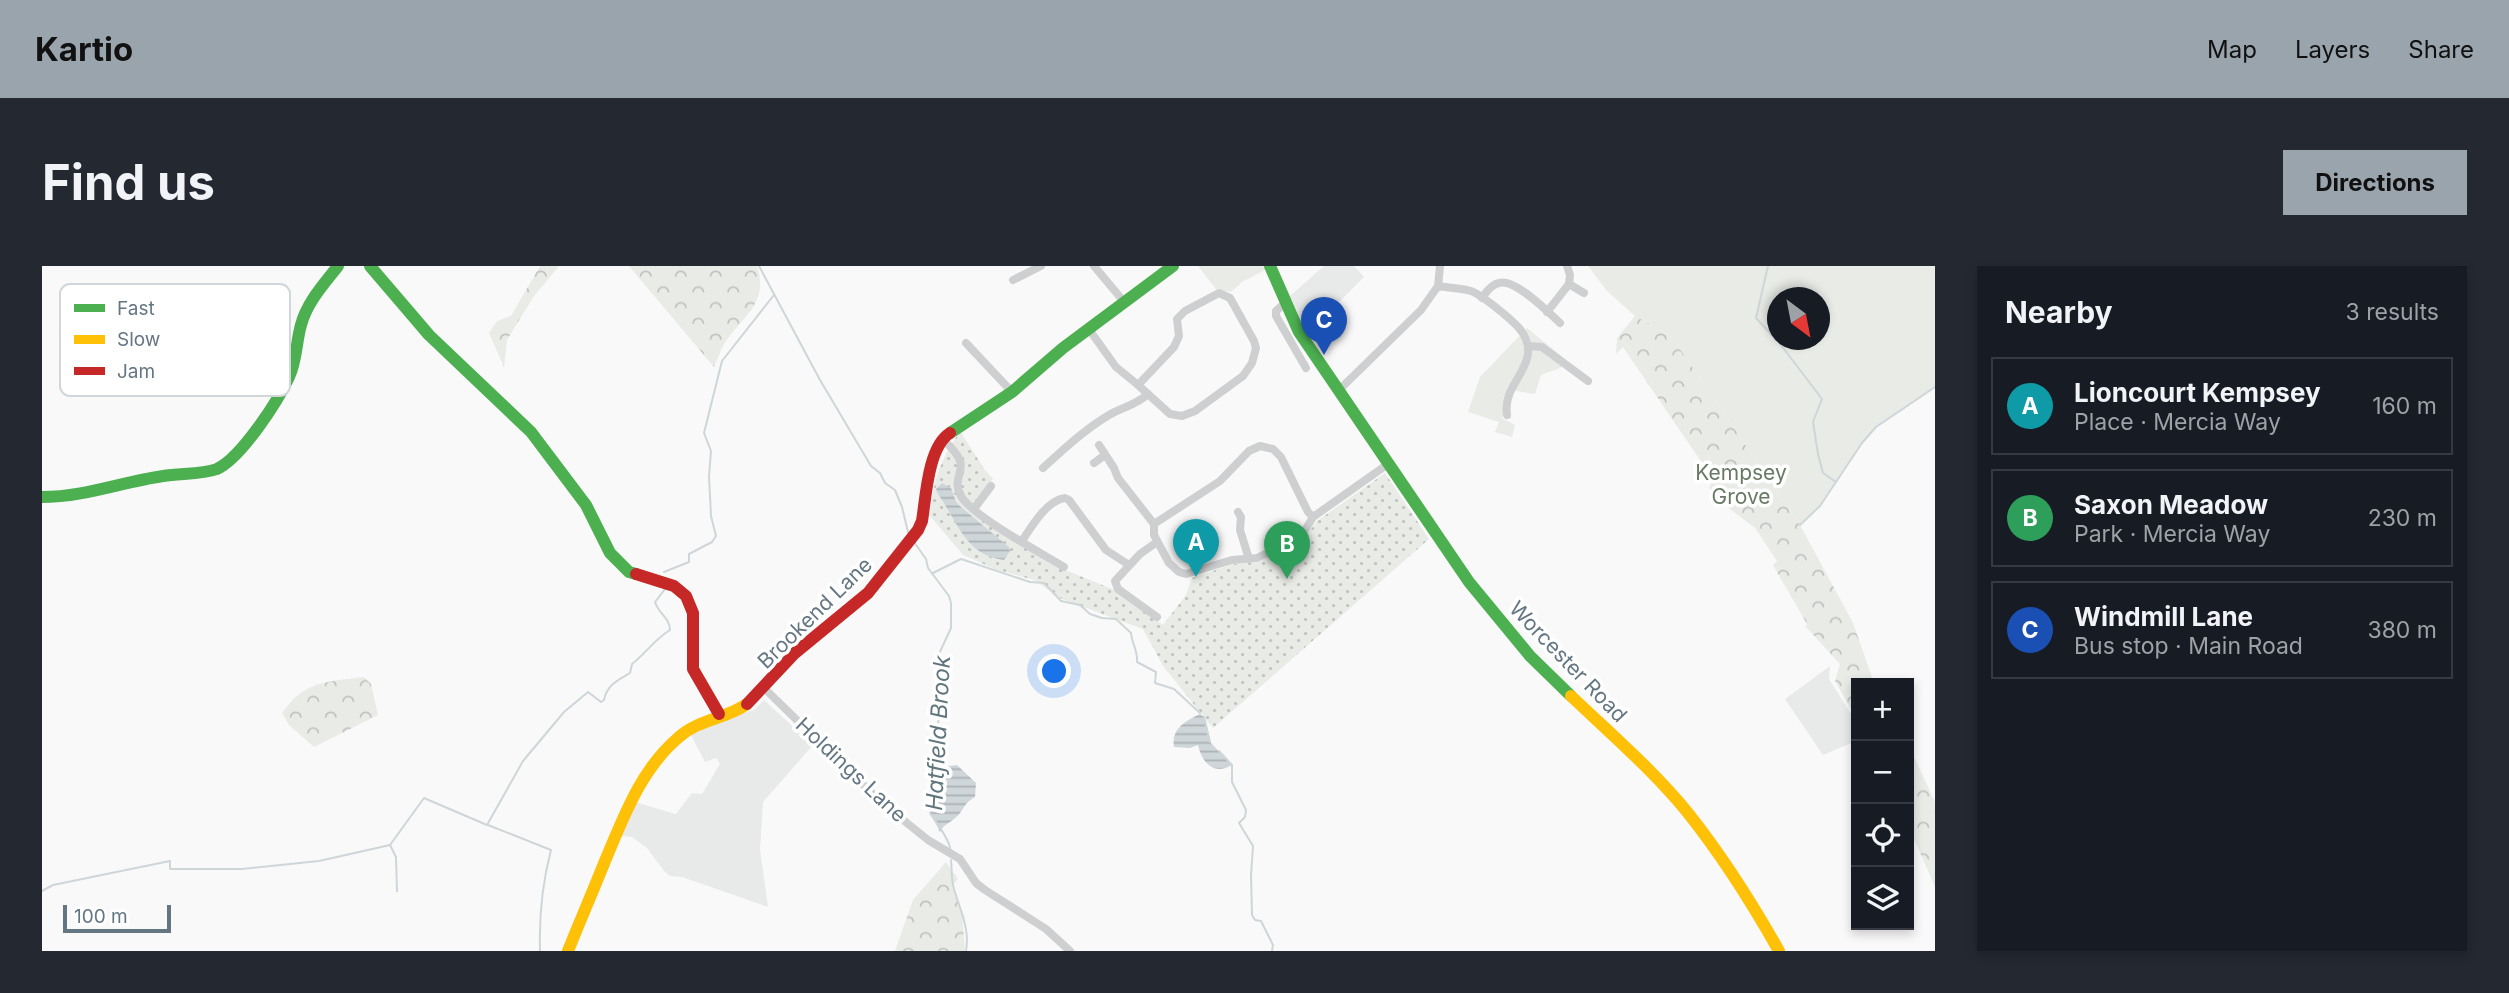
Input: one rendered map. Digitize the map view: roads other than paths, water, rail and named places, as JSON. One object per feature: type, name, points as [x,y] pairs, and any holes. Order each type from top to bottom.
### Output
[{"type":"street","points":[[290,375],[302,320],[313,299],[338,266]]},
{"type":"street","points":[[370,266],[429,335],[538,441],[586,505],[618,564],[629,572],[674,586],[686,596],[693,613],[693,669],[719,715]]},
{"type":"street","points":[[1013,280],[1041,266]]},
{"type":"street","points":[[1094,266],[1125,303]]},
{"type":"street","points":[[1064,567],[993,524],[961,496],[960,457],[943,439],[1012,392],[1088,328],[1173,266]]},
{"type":"street","name":"Worcester Road","points":[[1270,266],[1299,332],[1469,582],[1530,656],[1651,773],[1694,822],[1742,886],[1779,951]]},
{"type":"street","points":[[1339,391],[1421,310],[1438,286],[1440,266]]},
{"type":"street","points":[[1547,312],[1569,284],[1567,266]]},
{"type":"street","points":[[1482,298],[1495,284],[1505,282],[1527,294],[1560,323]]},
{"type":"street","points":[[1569,284],[1584,293]]},
{"type":"street","points":[[1438,286],[1473,291],[1520,329],[1528,346],[1526,362],[1512,386],[1506,407],[1507,415]]},
{"type":"street","points":[[1088,328],[1116,367],[1170,414],[1182,416],[1195,411],[1243,376],[1252,363],[1254,341],[1230,298],[1219,293],[1185,311],[1177,319],[1179,337],[1174,347],[1138,385]]},
{"type":"street","points":[[1285,303],[1279,306],[1276,316],[1306,368]]},
{"type":"street","points":[[966,343],[1012,392]]},
{"type":"street","points":[[1528,346],[1542,347],[1588,381]]},
{"type":"street","points":[[1043,468],[1073,440],[1111,415],[1138,403],[1148,394]]},
{"type":"street","points":[[42,497],[78,495],[155,477],[216,469],[239,451],[278,396]]},
{"type":"street","name":"Brookend Lane","points":[[568,951],[625,814],[658,757],[681,735],[719,715],[743,707],[765,689],[795,653],[868,593],[908,545],[922,521],[929,474],[936,449],[943,439]]},
{"type":"street","points":[[1098,445],[1118,478],[1154,524]]},
{"type":"street","points":[[1313,517],[1281,457],[1273,449],[1260,446],[1248,451],[1220,481],[1154,524],[1152,529],[1173,568],[1186,574],[1232,560],[1257,558],[1296,539],[1313,517],[1388,464]]},
{"type":"street","points":[[1094,463],[1105,455]]},
{"type":"street","points":[[971,506],[991,486]]},
{"type":"street","points":[[1022,541],[1032,525],[1055,501],[1065,498],[1105,550],[1129,565]]},
{"type":"street","points":[[1238,512],[1241,517],[1240,530],[1249,559]]},
{"type":"street","points":[[1157,542],[1148,547],[1117,578],[1117,588],[1157,617]]},
{"type":"street","name":"Holdings Lane","points":[[765,689],[881,802],[929,840],[960,859],[976,883],[1046,929],[1070,951]]},
{"type":"waterway","name":"Hatfield Brook","points":[[759,266],[820,380],[871,466],[880,473],[885,483],[895,490],[908,532]]},
{"type":"waterway","points":[[1768,266],[1756,318],[1781,345],[1822,399],[1813,422],[1818,454],[1823,473],[1836,482]]},
{"type":"waterway","name":"Hatfield Brook","points":[[664,572],[689,562],[689,554],[712,542],[716,536],[711,516],[711,451],[704,433],[722,361],[774,295]]},
{"type":"waterway","points":[[1800,525],[1820,506],[1862,443],[1876,427],[1935,387]]},
{"type":"waterway","name":"Hatfield Brook","points":[[914,542],[951,603],[951,628],[938,656],[938,677],[942,684],[937,698],[942,705],[938,723],[940,730],[934,745],[933,768]]},
{"type":"waterway","points":[[933,573],[961,559],[1030,582],[1044,583],[1061,601],[1080,605],[1090,614],[1102,618],[1116,619],[1131,633],[1137,662],[1156,672],[1155,683],[1174,689],[1200,713]]},
{"type":"waterway","name":"Hatfield Brook","points":[[42,891],[53,885],[170,861],[170,869],[242,869],[319,861],[390,845],[424,798],[487,825],[523,761],[564,712],[588,692],[601,702],[604,700],[610,687],[630,673],[632,664],[670,630],[655,602],[665,589]]},
{"type":"waterway","points":[[1204,717],[1210,742]]},
{"type":"waterway","points":[[1219,751],[1232,765],[1232,782],[1246,810],[1245,817],[1239,823],[1253,846],[1252,915],[1255,920],[1261,921],[1273,945],[1272,951]]},
{"type":"waterway","name":"Hatfield Brook","points":[[930,813],[945,835],[950,848]]},
{"type":"waterway","points":[[488,825],[551,850],[542,900],[540,951]]},
{"type":"waterway","points":[[390,845],[396,857],[397,891]]},
{"type":"waterway","name":"Hatfield Brook","points":[[951,860],[953,885],[966,927],[966,951]]},
{"type":"place","name":"Windmill Lane","points":[[1324,355]]},
{"type":"place","name":"Lioncourt Kempsey","points":[[1196,577]]},
{"type":"place","name":"Saxon Meadow","points":[[1287,579]]},
{"type":"park label","name":"Kempsey Grove","points":[[1741,485]]}]
